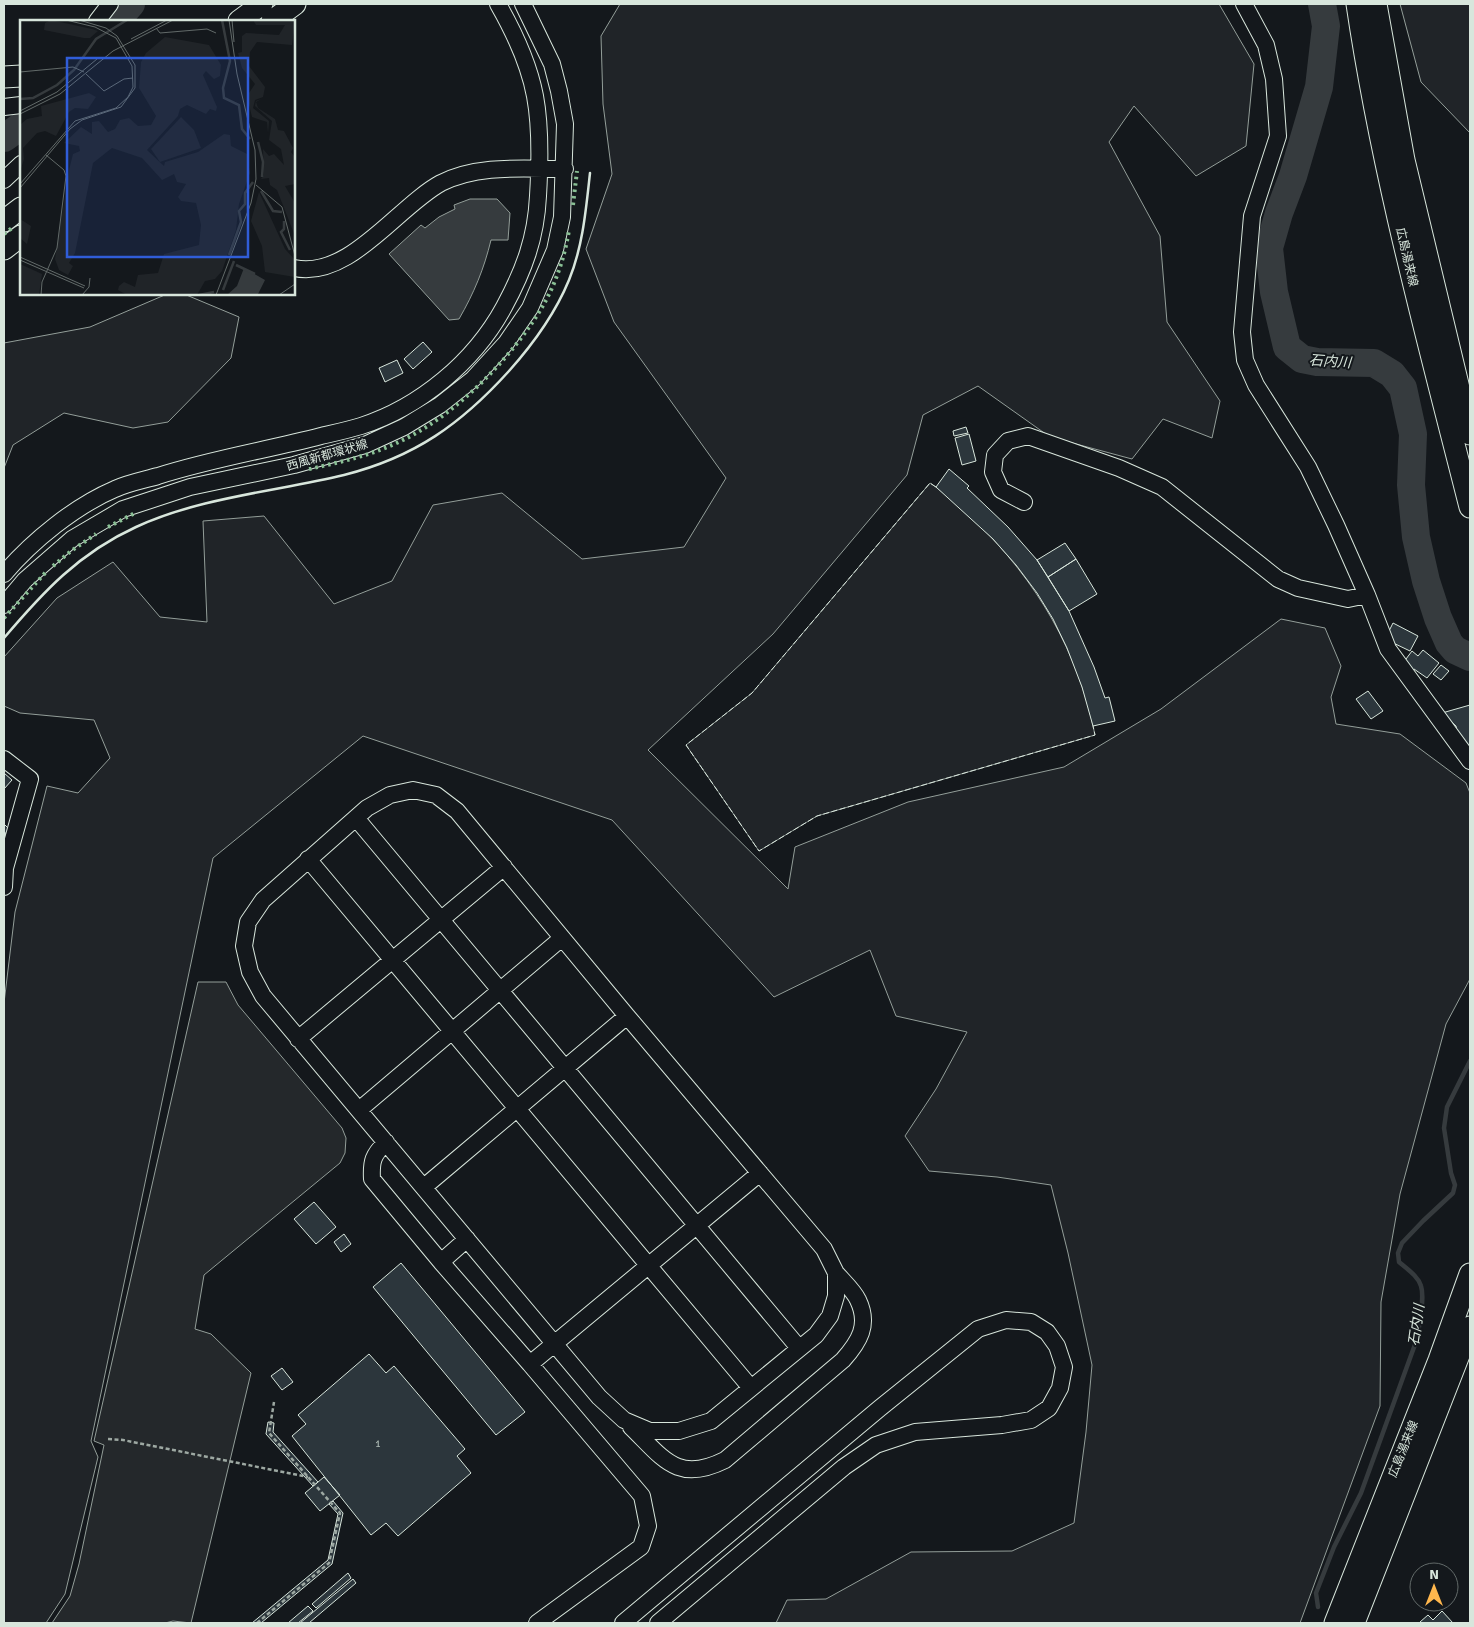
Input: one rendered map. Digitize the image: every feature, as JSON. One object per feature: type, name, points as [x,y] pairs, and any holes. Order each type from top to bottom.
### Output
[{"type":"main road","points":[[240,20],[262,4]]},
{"type":"main road","points":[[273,20],[295,4]]},
{"type":"main road","name":"広島湯来線","points":[[1357,4],[1381,136],[1409,267],[1470,507]]},
{"type":"main road","name":"広島湯来線","points":[[1376,4],[1404,160],[1470,434]]},
{"type":"main road","points":[[4,77],[20,76]]},
{"type":"main road","points":[[4,221],[20,209]]},
{"type":"main road","points":[[4,249],[20,237]]},
{"type":"main road","name":"広島湯来線","points":[[1335,1623],[1439,1360],[1470,1274]]},
{"type":"main road","name":"広島湯来線","points":[[1354,1623],[1470,1327]]},
{"type":"street","points":[[98,20],[110,4]]},
{"type":"street","name":"西風新都環状線","points":[[4,574],[62,519],[115,489],[188,466],[290,444],[361,426],[397,411],[434,387],[469,357],[496,323],[517,283],[534,238],[538,212],[540,169],[535,96],[527,68],[511,26],[498,4]]},
{"type":"street","name":"西風新都環状線","points":[[4,605],[25,580],[72,539],[123,509],[190,487],[294,465],[366,445],[404,428],[440,405],[473,378],[506,343],[530,308],[555,250],[562,216],[565,169],[565,124],[552,64],[523,4]]},
{"type":"street","points":[[1244,4],[1266,45],[1274,79],[1278,136],[1252,216],[1242,332],[1245,360],[1256,385],[1308,467],[1367,595],[1388,649],[1470,761]]},
{"type":"street","points":[[4,107],[20,105]]},
{"type":"street","points":[[4,180],[20,165]]},
{"type":"street","points":[[295,268],[318,268],[339,262],[361,248],[408,207],[440,184],[465,173],[490,170],[565,169]]},
{"type":"street","points":[[1024,502],[1001,490],[992,472],[995,455],[1008,441],[1028,436],[1119,468],[1162,487],[1278,579],[1298,588],[1348,600],[1367,595]]},
{"type":"street","points":[[4,759],[30,779],[4,867],[4,886]]},
{"type":"street","points":[[413,790],[436,795],[457,811],[627,1016],[824,1248],[836,1273],[858,1299],[862,1314],[862,1332],[856,1345],[843,1360],[725,1460],[711,1467],[688,1470],[669,1464],[599,1397],[263,996],[250,972],[244,946],[248,922],[263,900],[308,859],[367,808],[390,795],[413,790]]},
{"type":"street","points":[[356,818],[799,1348]]},
{"type":"street","points":[[308,859],[751,1388]]},
{"type":"street","points":[[298,1039],[504,867]]},
{"type":"street","points":[[359,1110],[562,938]]},
{"type":"street","points":[[424,1187],[627,1016]]},
{"type":"street","points":[[386,1142],[375,1153],[371,1166],[372,1179],[642,1496],[648,1526],[641,1547],[537,1623]]},
{"type":"street","points":[[530,1364],[760,1173]]},
{"type":"street","points":[[441,1262],[467,1239]]},
{"type":"street","points":[[624,1420],[650,1431],[679,1431],[712,1421],[816,1335],[830,1316],[836,1296],[836,1273]]},
{"type":"street","points":[[623,1623],[880,1408],[978,1329],[1006,1320],[1031,1322],[1047,1332],[1057,1346],[1064,1367],[1060,1388],[1049,1408],[1031,1420],[1002,1425],[915,1432],[876,1445],[844,1467],[658,1623]]},
{"type":"path","points":[[257,1623],[329,1563],[340,1514],[269,1433],[274,1402]]},
{"type":"path","points":[[108,1439],[123,1440],[308,1477]]},
{"type":"shaded area","points":[[620,4],[1219,4],[1254,64],[1246,146],[1196,176],[1134,106],[1109,142],[1160,236],[1167,322],[1220,401],[1212,438],[1163,419],[1132,459],[1050,437],[978,386],[923,415],[907,475],[773,634],[648,750],[788,889],[795,847],[908,802],[1064,767],[1161,709],[1281,619],[1325,628],[1341,666],[1331,697],[1336,724],[1400,734],[1466,783],[1470,793],[1470,979],[1446,1024],[1400,1194],[1381,1302],[1380,1406],[1300,1623],[776,1623],[787,1600],[826,1599],[911,1552],[1012,1551],[1074,1523],[1086,1432],[1092,1365],[1051,1185],[997,1177],[929,1171],[905,1136],[936,1089],[967,1032],[896,1016],[870,950],[774,997],[612,820],[363,736],[213,858],[91,1441],[98,1457],[65,1594],[46,1623],[4,1623],[4,1003],[15,912],[47,786],[78,793],[110,758],[94,720],[20,713],[4,706],[4,657],[57,598],[113,562],[160,617],[207,622],[203,521],[264,516],[334,604],[392,581],[433,505],[502,493],[582,559],[684,547],[726,478],[614,322],[586,249],[612,174],[603,104],[601,36]]},
{"type":"shaded area","points":[[1400,4],[1470,4],[1470,133],[1421,82]]},
{"type":"shaded area","points":[[470,199],[497,199],[510,213],[508,240],[491,240],[482,271],[459,319],[449,320],[389,254],[421,225],[425,228],[439,217],[455,209],[454,205]]},
{"type":"shaded area","points":[[165,295],[186,295],[239,317],[231,358],[168,422],[133,428],[64,413],[13,445],[4,468],[4,343],[90,327]]},
{"type":"shaded area","points":[[930,483],[960,506],[976,522],[1018,568],[1036,593],[1066,646],[1088,704],[1095,735],[817,816],[759,851],[686,745],[752,693]]},
{"type":"shaded area","points":[[198,982],[226,982],[238,1005],[342,1128],[346,1138],[345,1153],[340,1163],[204,1275],[195,1329],[211,1334],[251,1373],[191,1623],[173,1621],[165,1623],[52,1623],[70,1596],[79,1564],[104,1445],[94,1441]]},
{"type":"building","points":[[423,342],[432,352],[413,369],[404,359]]},
{"type":"building","points":[[397,360],[403,373],[385,382],[379,368]]},
{"type":"building","points":[[966,427],[968,433],[954,436],[953,431]]},
{"type":"building","points":[[969,434],[976,461],[962,465],[955,438]]},
{"type":"building","points":[[949,469],[969,486],[967,488],[1008,527],[1037,560],[1069,611],[1094,667],[1105,698],[1109,697],[1115,721],[1093,726],[1082,687],[1067,648],[1053,619],[1037,593],[993,539],[936,487]]},
{"type":"building","points":[[1065,543],[1076,559],[1048,577],[1037,560]]},
{"type":"building","points":[[1076,559],[1097,594],[1069,611],[1048,577]]},
{"type":"building","points":[[1393,623],[1418,636],[1410,651],[1385,639]]},
{"type":"building","points":[[1423,650],[1439,663],[1427,678],[1414,669],[1412,671],[1403,663],[1412,651],[1418,656]]},
{"type":"building","points":[[1441,665],[1449,671],[1441,680],[1433,674]]},
{"type":"building","points":[[1368,691],[1383,711],[1371,719],[1356,699]]},
{"type":"building","points":[[1470,705],[1470,751],[1458,736],[1456,726],[1442,713]]},
{"type":"building","points":[[4,773],[12,780],[4,789]]},
{"type":"building","points":[[4,824],[9,829],[4,835]]},
{"type":"building","points":[[314,1202],[336,1227],[316,1244],[294,1219]]},
{"type":"building","points":[[344,1234],[351,1244],[341,1252],[334,1242]]},
{"type":"building","points":[[401,1263],[525,1412],[496,1435],[373,1287]]},
{"type":"building","points":[[369,1354],[386,1373],[394,1366],[465,1449],[457,1456],[471,1473],[398,1536],[386,1523],[371,1535],[292,1436],[306,1424],[298,1415]]},
{"type":"building","points":[[282,1368],[293,1382],[282,1390],[271,1376]]},
{"type":"building","points":[[268,1422],[274,1423],[273,1432],[318,1482],[313,1486],[266,1434]]},
{"type":"building","points":[[324,1477],[340,1495],[320,1511],[305,1493]]},
{"type":"building","points":[[333,1501],[343,1513],[332,1564],[261,1623],[252,1623],[328,1560],[338,1514],[329,1504]]},
{"type":"building","points":[[348,1573],[351,1578],[316,1608],[312,1604]]},
{"type":"building","points":[[353,1579],[356,1583],[309,1623],[300,1623]]},
{"type":"building","points":[[308,1606],[313,1611],[298,1623],[288,1623]]},
{"type":"building","points":[[1443,1612],[1453,1623],[1420,1622],[1428,1615],[1433,1620]]},
{"type":"waterway","name":"石内川","points":[[117,20],[131,4]]},
{"type":"waterway","name":"石内川","points":[[1322,4],[1326,26],[1319,87],[1293,176],[1279,213],[1269,248],[1274,292],[1287,347],[1302,359],[1317,362],[1374,363],[1392,374],[1403,388],[1413,434],[1411,485],[1416,537],[1426,581],[1438,618],[1449,643],[1455,650],[1470,657]]},
{"type":"waterway","name":"石内川","points":[[4,138],[20,127]]},
{"type":"waterway","name":"石内川","points":[[1318,1607],[1316,1593],[1334,1547],[1361,1493],[1417,1339],[1422,1304],[1421,1286],[1415,1276],[1399,1262],[1398,1253],[1402,1243],[1453,1193],[1455,1185],[1451,1173],[1444,1128],[1447,1107],[1470,1061]]},
{"type":"hedge","points":[[573,205],[577,171]]},
{"type":"hedge","points":[[4,234],[12,228]]},
{"type":"hedge","points":[[309,469],[357,458],[392,445],[423,429],[464,399],[502,362],[533,322],[557,276],[569,230]]},
{"type":"hedge","points":[[108,527],[135,513]]},
{"type":"hedge","points":[[53,566],[96,534]]},
{"type":"hedge","points":[[4,618],[46,572]]},
{"type":"fence","points":[[936,487],[930,483],[752,693],[686,745],[759,851],[817,816],[1095,735],[1093,726]]},
{"type":"wall","points":[[4,638],[33,605],[79,561],[116,537],[136,527],[160,517],[211,502],[318,481],[370,468],[415,448],[435,436],[473,407],[527,350],[557,305],[569,280],[578,254],[590,173]]}]
